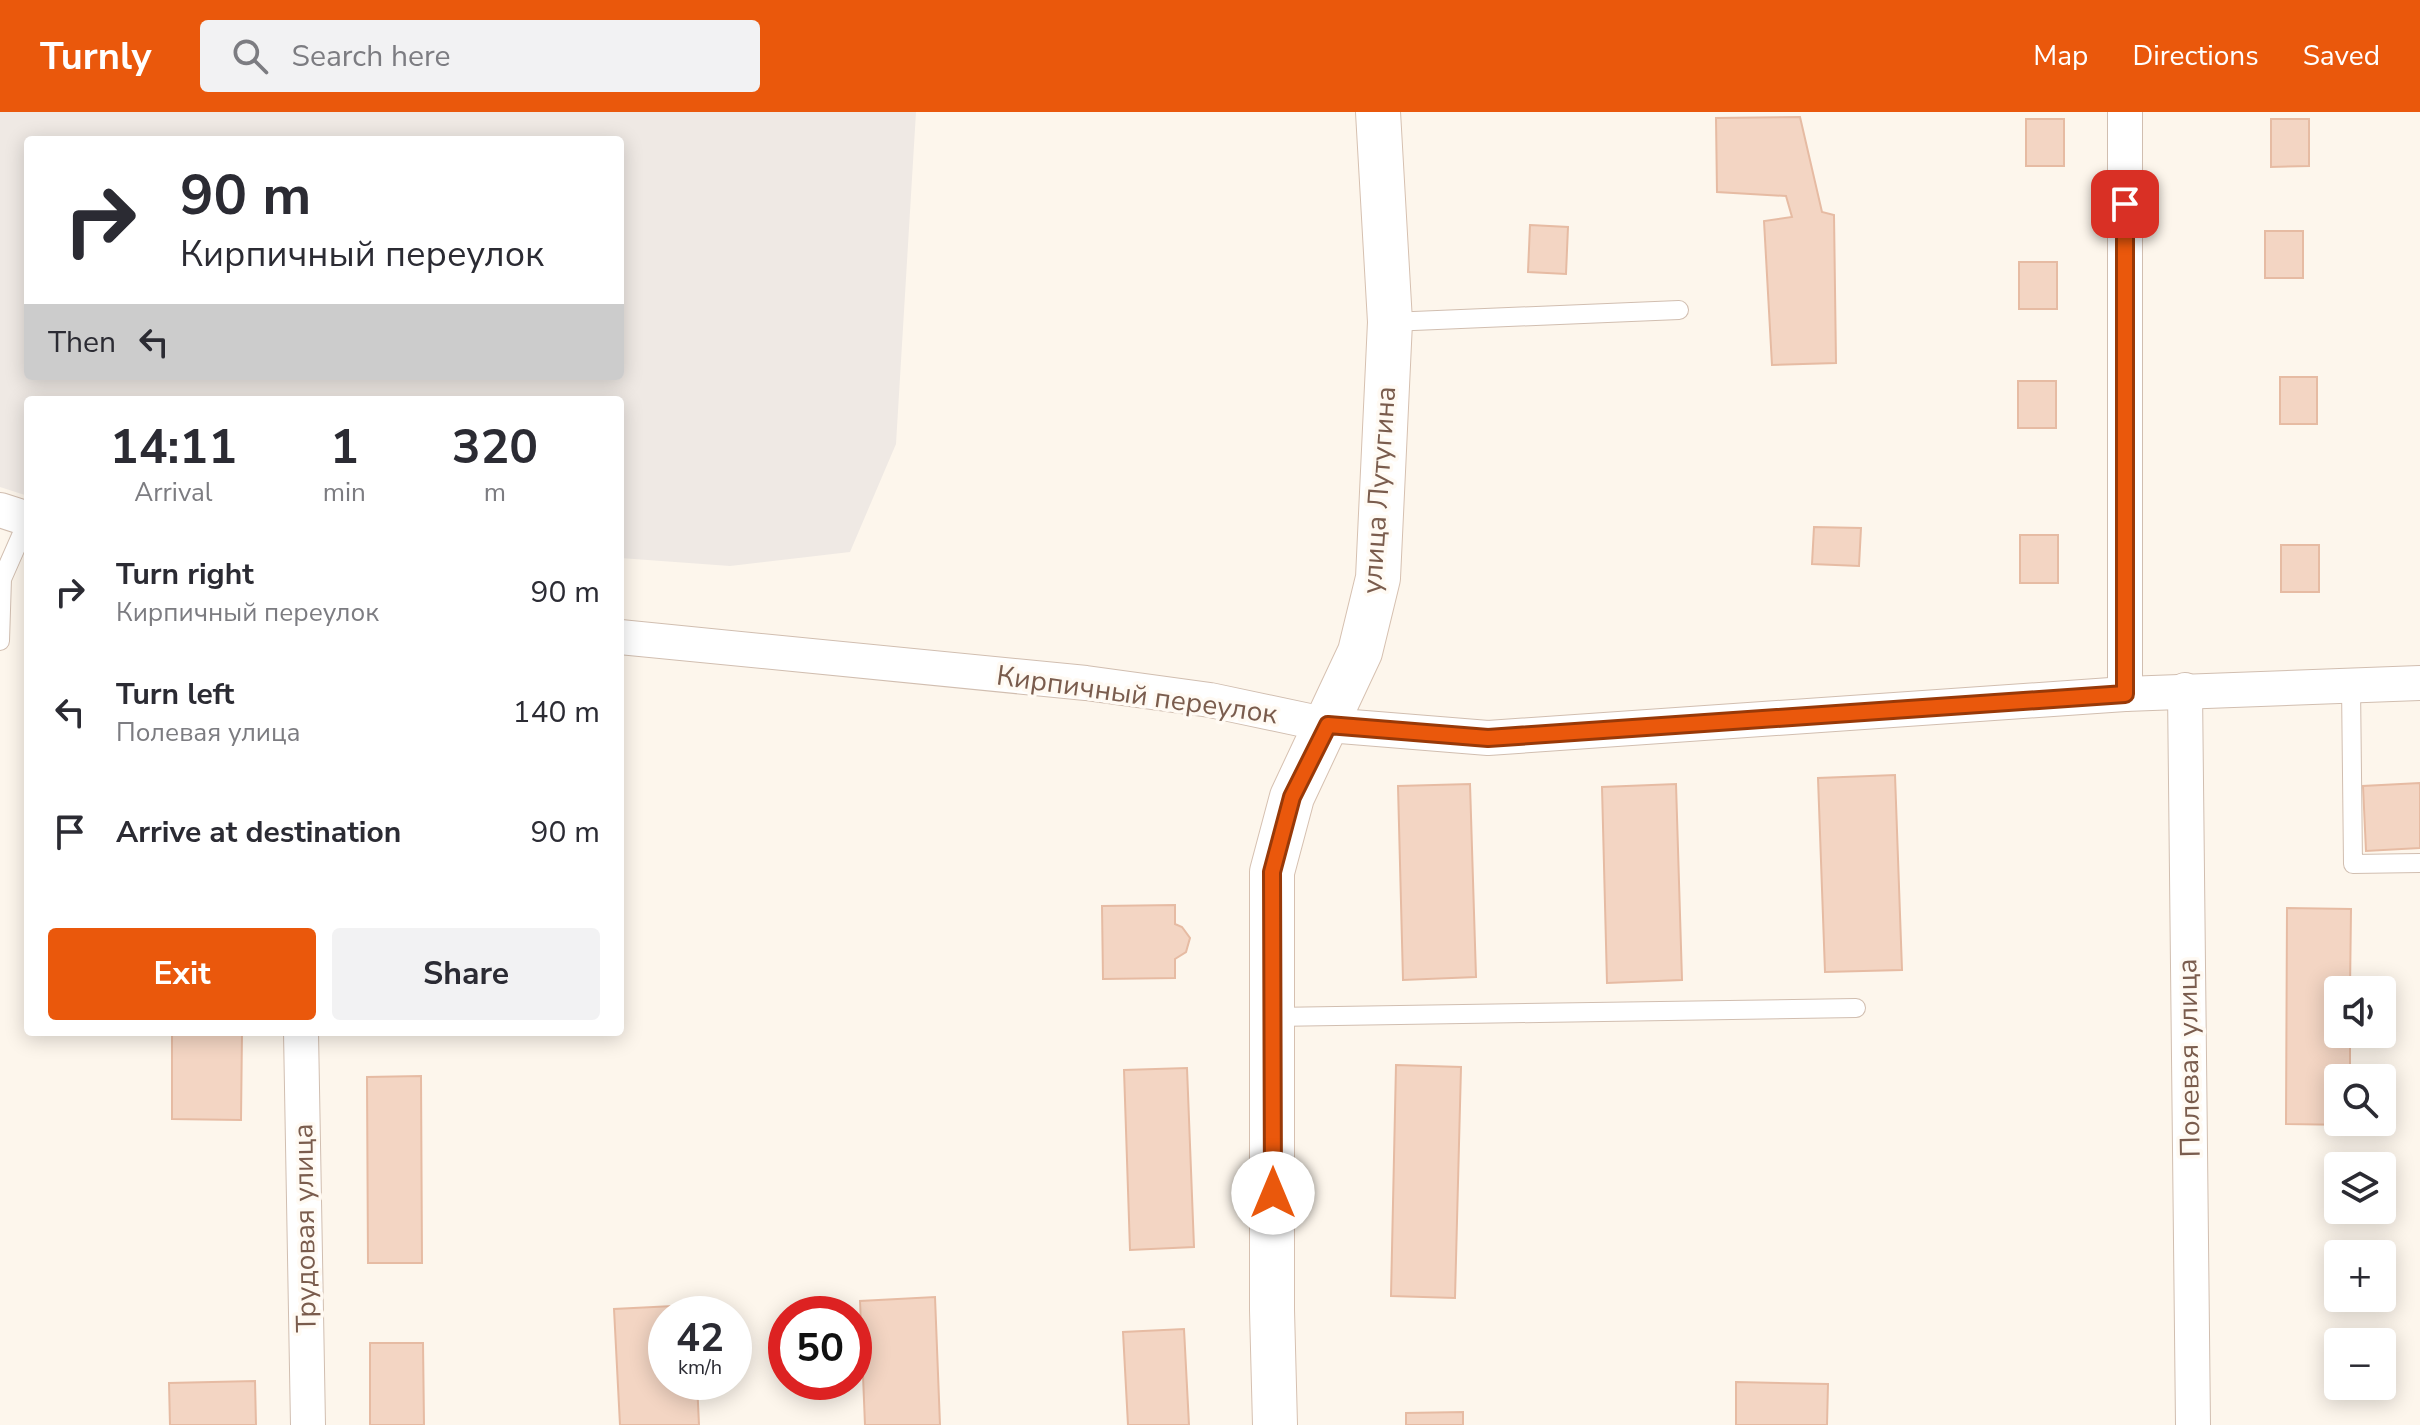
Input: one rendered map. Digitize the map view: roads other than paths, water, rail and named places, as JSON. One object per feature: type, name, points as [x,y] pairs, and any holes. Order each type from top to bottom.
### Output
[{"type":"main road","name":"улица Лутугина","points":[[1275,1425],[1272,872],[1292,797],[1360,652],[1378,578],[1390,322],[1378,112]]},
{"type":"street","points":[[2125,112],[2125,694]]},
{"type":"street","points":[[0,510],[24,518]]},
{"type":"street","name":"Кирпичный переулок","points":[[624,637],[1086,683],[1210,700],[1328,725],[1488,738],[2185,690],[2420,683]]},
{"type":"street","name":"Полевая улица","points":[[2185,690],[2193,1425]]},
{"type":"street","name":"Трудовая улица","points":[[301,1036],[308,1425]]},
{"type":"lane","points":[[1390,322],[1679,310]]},
{"type":"lane","points":[[0,641],[2,579],[24,528]]},
{"type":"lane","points":[[2351,685],[2353,864],[2420,863]]},
{"type":"lane","points":[[1273,1017],[1856,1008]]}]
